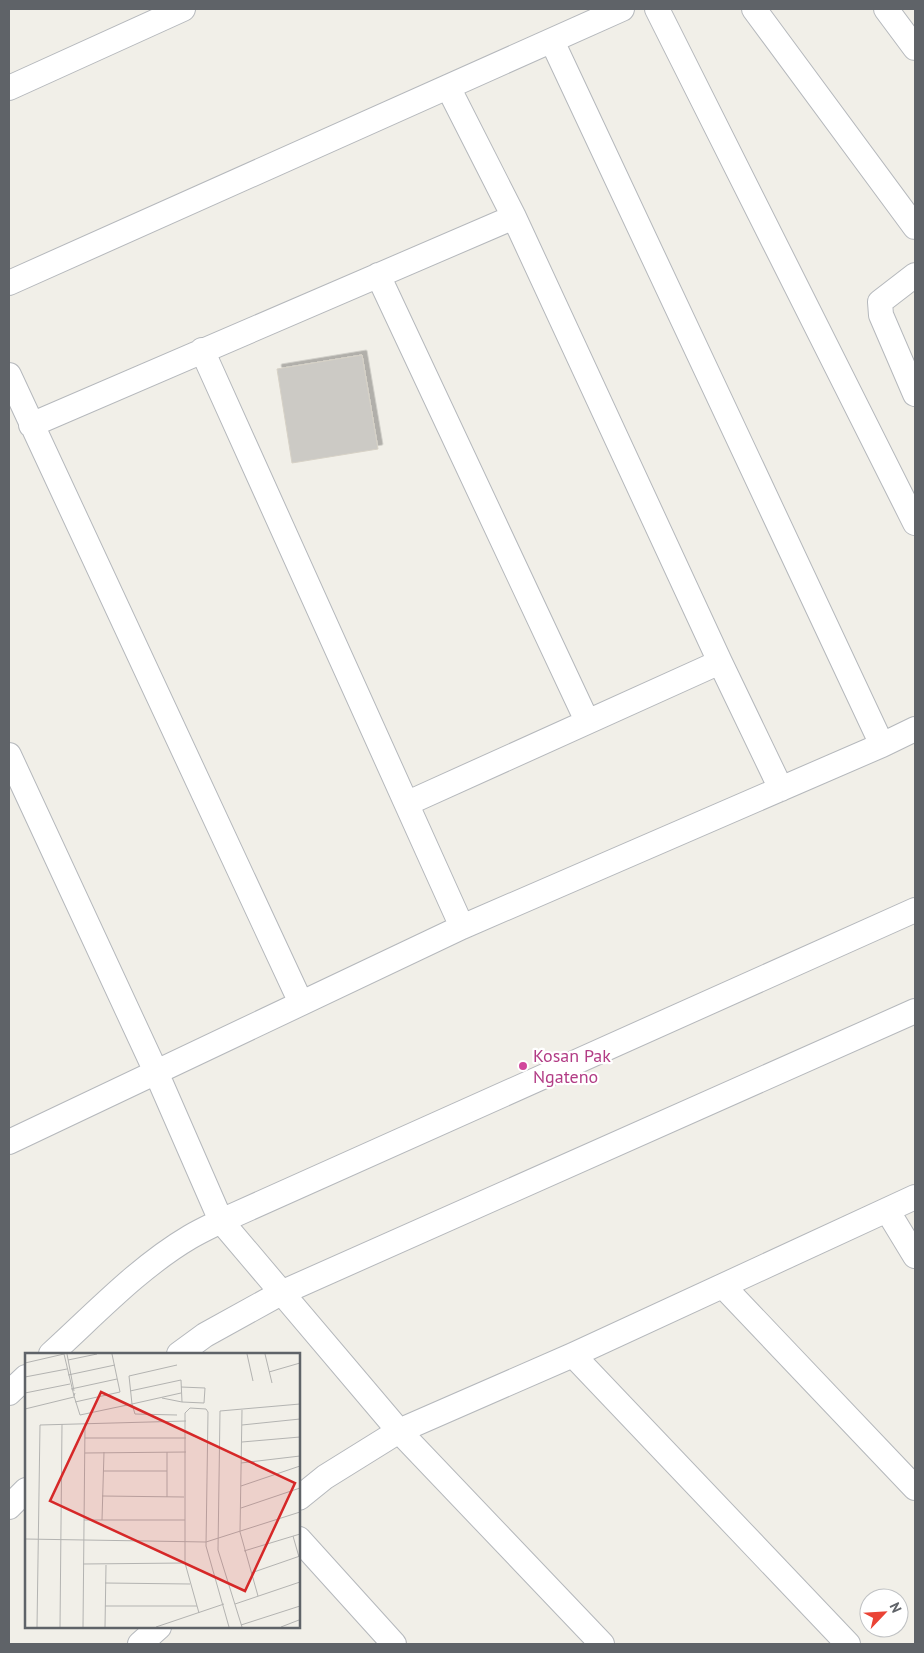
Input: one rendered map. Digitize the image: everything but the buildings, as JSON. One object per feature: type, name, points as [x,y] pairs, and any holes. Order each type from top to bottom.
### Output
[{"type":"street","points":[[9,88],[183,9]]},
{"type":"street","points":[[9,282],[622,9]]},
{"type":"street","points":[[657,9],[915,523]]},
{"type":"street","points":[[754,9],[915,227]]},
{"type":"street","points":[[886,9],[915,48]]},
{"type":"street","points":[[552,40],[882,745]]},
{"type":"street","points":[[448,86],[514,217],[720,662],[781,789]]},
{"type":"street","points":[[31,424],[514,217]]},
{"type":"street","points":[[378,275],[587,721]]},
{"type":"street","points":[[915,275],[880,302],[881,315],[915,394]]},
{"type":"street","points":[[202,350],[408,803],[462,927]]},
{"type":"street","points":[[9,375],[301,1003]]},
{"type":"street","points":[[408,803],[720,662]]},
{"type":"street","points":[[9,1142],[462,927],[915,729]]},
{"type":"street","points":[[9,755],[156,1072],[221,1221],[400,1431],[602,1644]]},
{"type":"street","points":[[52,1353],[116,1294],[162,1256],[190,1237],[221,1221],[915,910]]},
{"type":"street","points":[[180,1353],[274,1284],[915,1011]]},
{"type":"street","points":[[300,1497],[325,1477],[400,1431],[915,1198]]},
{"type":"street","points":[[887,1210],[915,1256]]},
{"type":"street","points":[[723,1286],[915,1488]]},
{"type":"street","points":[[573,1354],[848,1644]]},
{"type":"street","points":[[9,1394],[25,1378]]},
{"type":"street","points":[[9,1507],[25,1491]]},
{"type":"street","points":[[300,1540],[394,1644]]},
{"type":"place","name":"Kosan Pak Ngateno","points":[[523,1066]]}]
